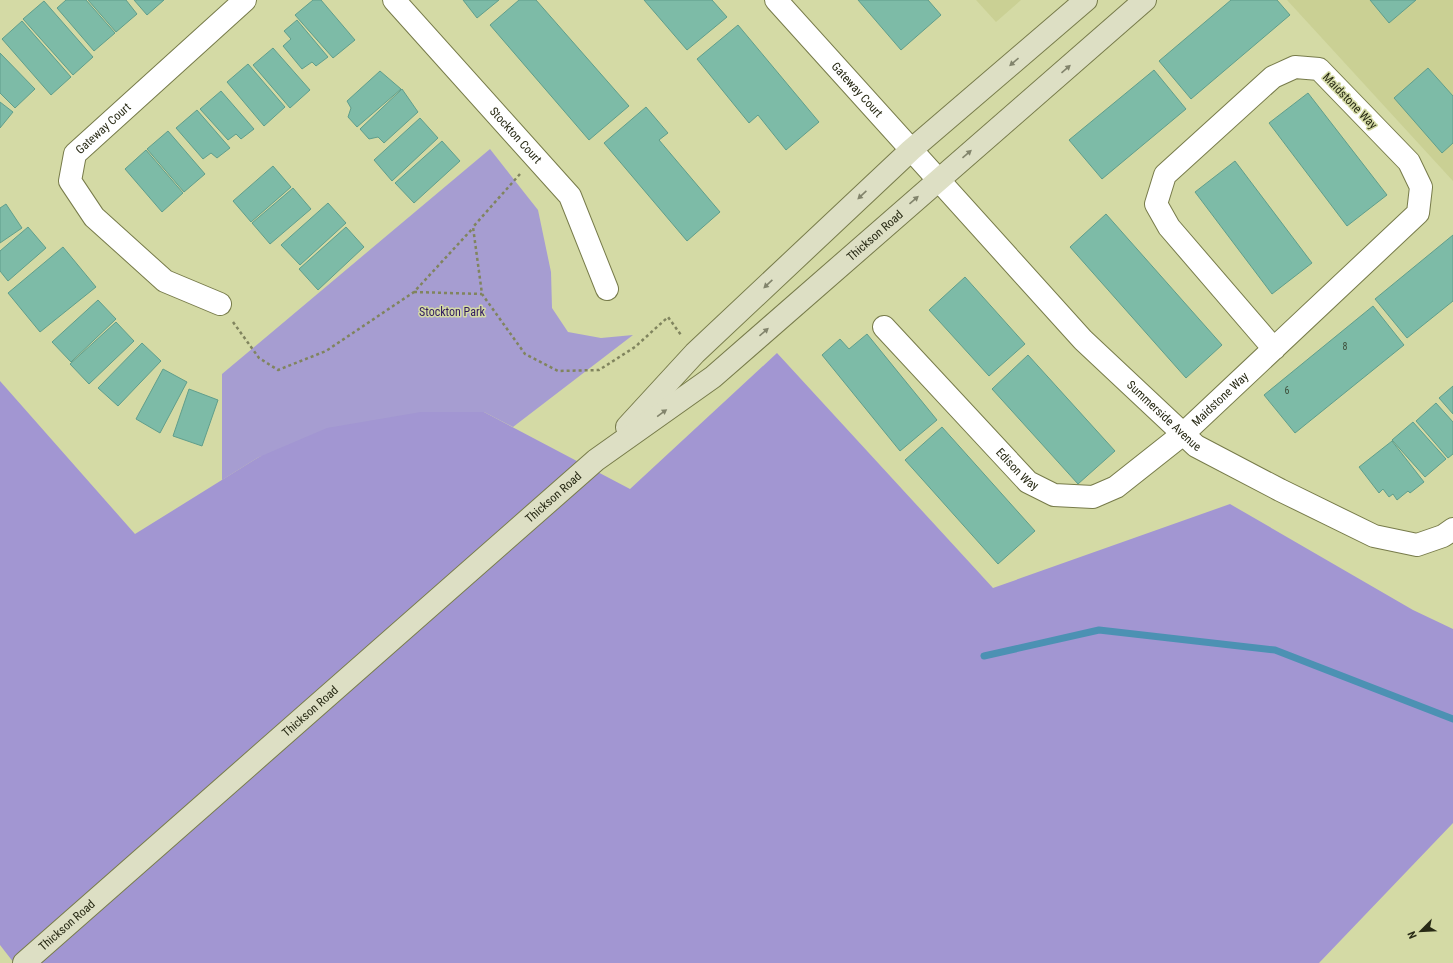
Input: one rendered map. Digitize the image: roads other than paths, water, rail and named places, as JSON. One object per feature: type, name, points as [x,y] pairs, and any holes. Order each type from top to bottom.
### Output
[{"type":"main road","name":"Thickson Road","points":[[24,963],[596,460],[695,353],[911,150],[1086,0]]},
{"type":"main road","name":"Thickson Road","points":[[596,460],[713,377],[938,179],[1145,0]]},
{"type":"street","name":"Gateway Court","points":[[220,304],[165,281],[94,217],[70,181],[75,154],[245,0]]},
{"type":"street","name":"Stockton Court","points":[[394,0],[570,196],[607,289]]},
{"type":"street","name":"Gateway Court","points":[[776,0],[938,179]]},
{"type":"street","name":"Maidstone Way","points":[[1184,434],[1274,349],[1418,213],[1421,187],[1408,162],[1319,69],[1295,67],[1273,77],[1165,175],[1156,204],[1170,227],[1274,349]]},
{"type":"street","name":"Summerside Avenue","points":[[938,179],[1083,340],[1196,446],[1280,490],[1374,536],[1417,545],[1443,536],[1453,529]]},
{"type":"street","name":"Edison Way","points":[[884,327],[1028,482],[1054,495],[1094,497],[1116,487],[1184,434]]},
{"type":"waterway","points":[[984,656],[1099,630],[1275,650],[1453,719]]},
{"type":"park label","name":"Stockton Park","points":[[452,312]]}]
